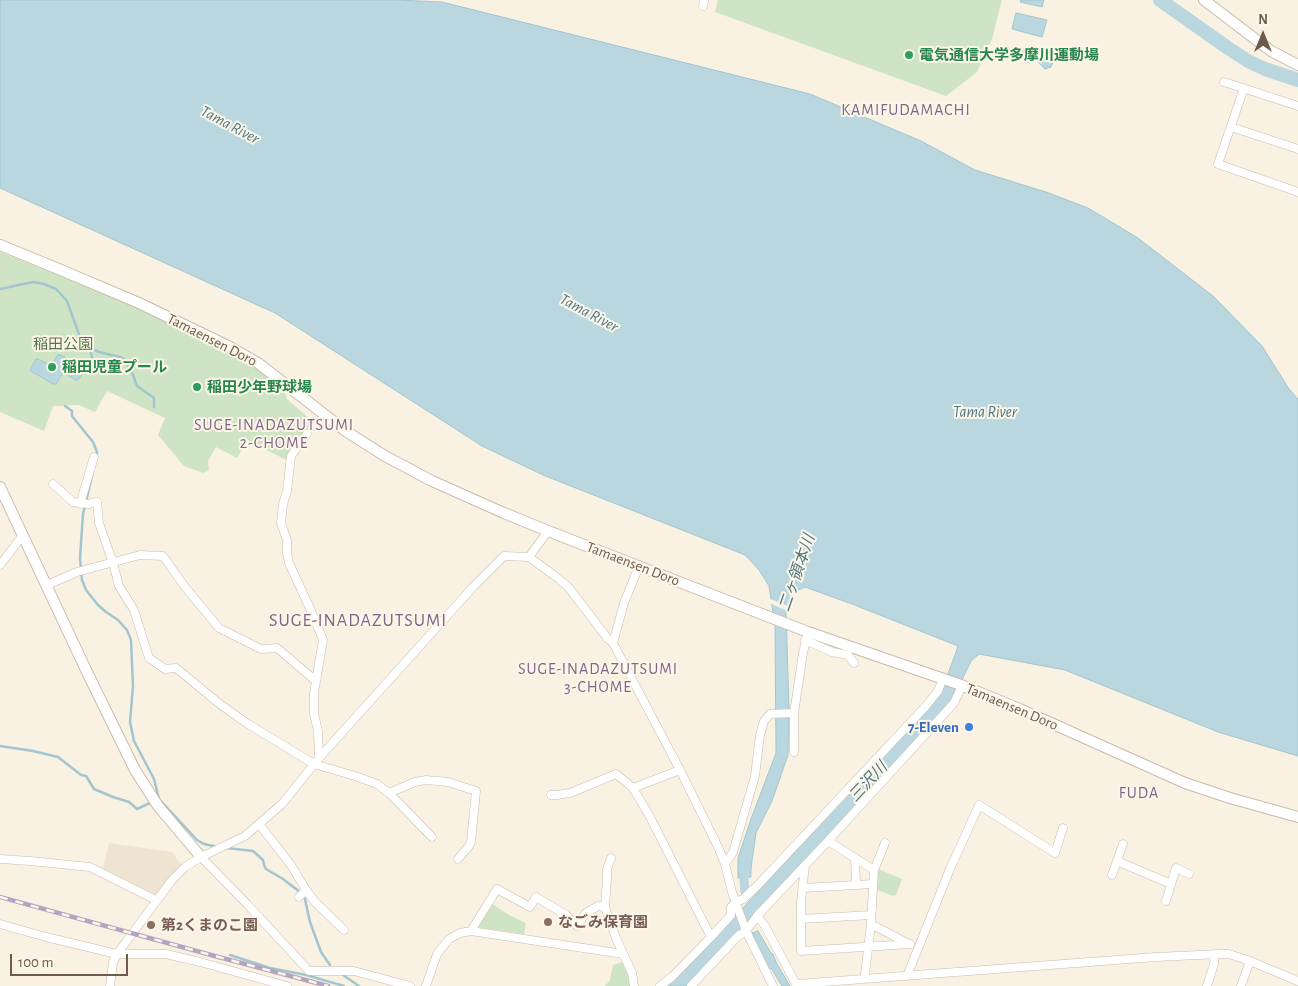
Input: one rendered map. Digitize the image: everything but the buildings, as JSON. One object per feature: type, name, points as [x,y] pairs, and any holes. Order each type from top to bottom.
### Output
[{"type":"street","points":[[1204,0],[1271,51],[1298,65]]},
{"type":"street","points":[[1224,82],[1298,106]]},
{"type":"street","points":[[1244,88],[1218,164],[1298,192]]},
{"type":"street","points":[[1231,127],[1298,149]]},
{"type":"street","name":"Tamaensen Doro","points":[[0,245],[139,304],[228,346],[258,363],[347,432],[432,482],[548,531],[755,610],[804,634],[962,685],[1185,783],[1298,817]]},
{"type":"street","points":[[307,434],[291,456],[281,523],[287,540],[289,564],[323,640],[314,693],[314,714],[318,731],[317,761]]},
{"type":"street","points":[[83,504],[94,457]]},
{"type":"street","points":[[53,484],[73,502],[83,504],[96,502],[98,523],[113,563],[119,586],[134,610],[149,658],[165,669],[176,668],[235,714],[317,761],[377,784],[432,836]]},
{"type":"street","points":[[0,487],[135,770],[158,806],[201,857],[309,971],[354,971],[410,986]]},
{"type":"street","points":[[529,557],[548,531]]},
{"type":"street","points":[[0,565],[23,536]]},
{"type":"street","points":[[46,585],[81,571],[140,555],[163,556],[185,587],[220,628],[261,649],[277,648],[316,681]]},
{"type":"street","points":[[110,986],[113,962],[117,954],[172,880],[185,867],[201,857],[245,836],[282,804],[317,761],[474,586],[504,556],[529,557],[559,579],[569,588],[613,644],[680,770],[719,849],[746,929],[773,986]]},
{"type":"street","points":[[613,644],[624,603],[639,566]]},
{"type":"street","points":[[794,752],[794,713],[804,634],[832,652],[848,655],[854,664]]},
{"type":"street","points":[[660,986],[672,977],[731,915],[731,907],[737,906],[758,885],[925,707],[938,692],[945,679]]},
{"type":"street","points":[[690,986],[828,842],[954,703],[962,685]]},
{"type":"street","points":[[725,864],[733,852],[755,776],[760,735],[764,721],[770,714],[794,713]]},
{"type":"street","points":[[633,788],[680,770]]},
{"type":"street","points":[[551,795],[570,793],[616,774],[633,788],[650,817],[711,936]]},
{"type":"street","points":[[389,794],[415,782],[426,780],[448,782],[476,791],[470,846],[458,859]]},
{"type":"street","points":[[907,976],[953,862],[979,805],[1055,853],[1063,828]]},
{"type":"street","points":[[259,824],[291,866],[302,893],[315,902],[344,930]]},
{"type":"street","points":[[828,842],[874,870]]},
{"type":"street","points":[[865,980],[874,870],[885,843]]},
{"type":"street","points":[[1112,875],[1123,844]]},
{"type":"street","points":[[611,858],[607,869],[605,907],[616,938],[632,973],[634,986]]},
{"type":"street","points":[[855,858],[856,884]]},
{"type":"street","points":[[0,859],[30,860],[90,867],[156,900]]},
{"type":"street","points":[[1117,861],[1170,884]]},
{"type":"street","points":[[805,865],[801,902],[800,951],[910,944],[920,946]]},
{"type":"street","points":[[1166,901],[1176,868],[1189,874]]},
{"type":"street","points":[[803,888],[873,884]]},
{"type":"street","points":[[471,931],[497,890],[530,907],[536,897],[566,915],[577,926],[586,913],[598,906],[605,907]]},
{"type":"street","points":[[801,919],[871,915]]},
{"type":"street","points":[[757,916],[765,926],[797,985],[1156,957],[1229,954],[1298,981]]},
{"type":"street","points":[[0,924],[117,954],[166,954],[200,962],[258,982],[287,986]]},
{"type":"street","points":[[871,924],[910,944]]},
{"type":"street","points":[[426,986],[438,954],[449,939],[460,933],[471,931],[623,954]]},
{"type":"street","points":[[1207,986],[1215,955]]},
{"type":"street","points":[[1241,986],[1250,961]]},
{"type":"shaded area","points":[[109,843],[172,852],[182,866],[172,874],[155,898],[103,869]]},
{"type":"green space","name":"電気通信大学多摩川運動場","points":[[718,0],[1002,0],[992,39],[977,72],[946,96],[715,12]]},
{"type":"green space","name":"稲田公園","points":[[0,252],[128,303],[245,361],[285,388],[287,399],[311,420],[311,425],[289,455],[288,461],[247,440],[237,458],[216,447],[208,461],[209,470],[203,473],[184,466],[158,435],[165,418],[107,391],[95,412],[79,405],[53,406],[44,431],[0,412]]},
{"type":"green space","points":[[878,869],[902,879],[896,895],[893,896],[875,889]]},
{"type":"green space","points":[[491,903],[526,923],[524,934],[476,927]]},
{"type":"green space","points":[[622,962],[628,974],[630,986],[605,986],[610,980],[613,965]]},
{"type":"water","name":"Tama River","points":[[0,0],[396,0],[442,2],[810,94],[921,141],[975,170],[1049,193],[1088,208],[1138,238],[1213,296],[1262,346],[1289,389],[1298,399],[1298,756],[1218,732],[1065,670],[979,654],[971,661],[949,707],[721,951],[687,986],[667,986],[691,964],[940,695],[958,646],[805,587],[792,593],[786,611],[789,708],[788,755],[772,801],[756,833],[751,877],[738,878],[738,858],[776,753],[775,625],[769,586],[759,570],[745,555],[543,475],[482,446],[275,313],[0,188]]},
{"type":"water","points":[[1021,0],[1044,0],[1042,7],[1020,2]]},
{"type":"water","points":[[1016,13],[1047,20],[1042,37],[1012,29]]},
{"type":"water","points":[[1031,47],[1038,53],[1042,50],[1053,52],[1055,58],[1051,67],[1045,69],[1036,60],[1029,63],[1023,59],[1022,53],[1024,49]]},
{"type":"water","points":[[58,355],[83,368],[84,371],[78,380],[63,373],[56,384],[53,384],[30,370],[36,359],[51,366]]},
{"type":"water","points":[[758,931],[790,986],[782,986],[771,968],[769,970],[752,933]]},
{"type":"pier","points":[[768,598],[790,607],[788,611],[769,603]]},
{"type":"waterway","points":[[1160,0],[1248,61],[1298,80]]},
{"type":"waterway","points":[[0,289],[33,282],[56,289],[67,301],[80,337],[85,345],[99,352],[125,360],[137,386],[154,398],[154,407]]},
{"type":"waterway","points":[[90,348],[92,358]]},
{"type":"waterway","points":[[65,406],[72,411],[72,416],[93,442],[97,457]]},
{"type":"waterway","points":[[93,472],[83,514],[80,558],[82,580],[86,590],[98,605],[118,620],[127,630],[131,640],[133,686],[130,722],[134,741],[154,779],[159,799],[197,840],[204,844],[218,847]]},
{"type":"waterway","points":[[0,746],[58,757],[81,775],[86,776],[94,789],[129,802],[137,809],[150,803]]},
{"type":"waterway","points":[[226,848],[253,851],[263,860],[266,869],[300,892]]},
{"type":"waterway","name":"二ヶ領本川","points":[[743,867],[745,892]]},
{"type":"waterway","points":[[303,897],[321,952],[330,965]]},
{"type":"waterway","points":[[230,955],[270,968],[306,975],[344,986]]},
{"type":"waterway","points":[[343,975],[359,986]]},
{"type":"railway","points":[[0,897],[328,986]]},
{"type":"place","name":"電気通信大学多摩川運動場","points":[[909,55]]},
{"type":"place","name":"稲田児童プール","points":[[52,367]]},
{"type":"place","name":"稲田少年野球場","points":[[197,387]]},
{"type":"place","name":"7-Eleven","points":[[969,727]]},
{"type":"place","name":"なごみ保育園","points":[[548,922]]},
{"type":"place","name":"第2くまのこ園","points":[[151,925]]},
{"type":"district","name":"KAMIFUDAMACHI","points":[[906,110]]},
{"type":"district","name":"SUGE-INADAZUTSUMI 2-CHOME","points":[[274,434]]},
{"type":"district","name":"SUGE-INADAZUTSUMI","points":[[358,621]]},
{"type":"district","name":"SUGE-INADAZUTSUMI 3-CHOME","points":[[598,678]]},
{"type":"district","name":"FUDA","points":[[1139,793]]},
{"type":"water label","name":"三沢川","points":[[868,782]]}]
